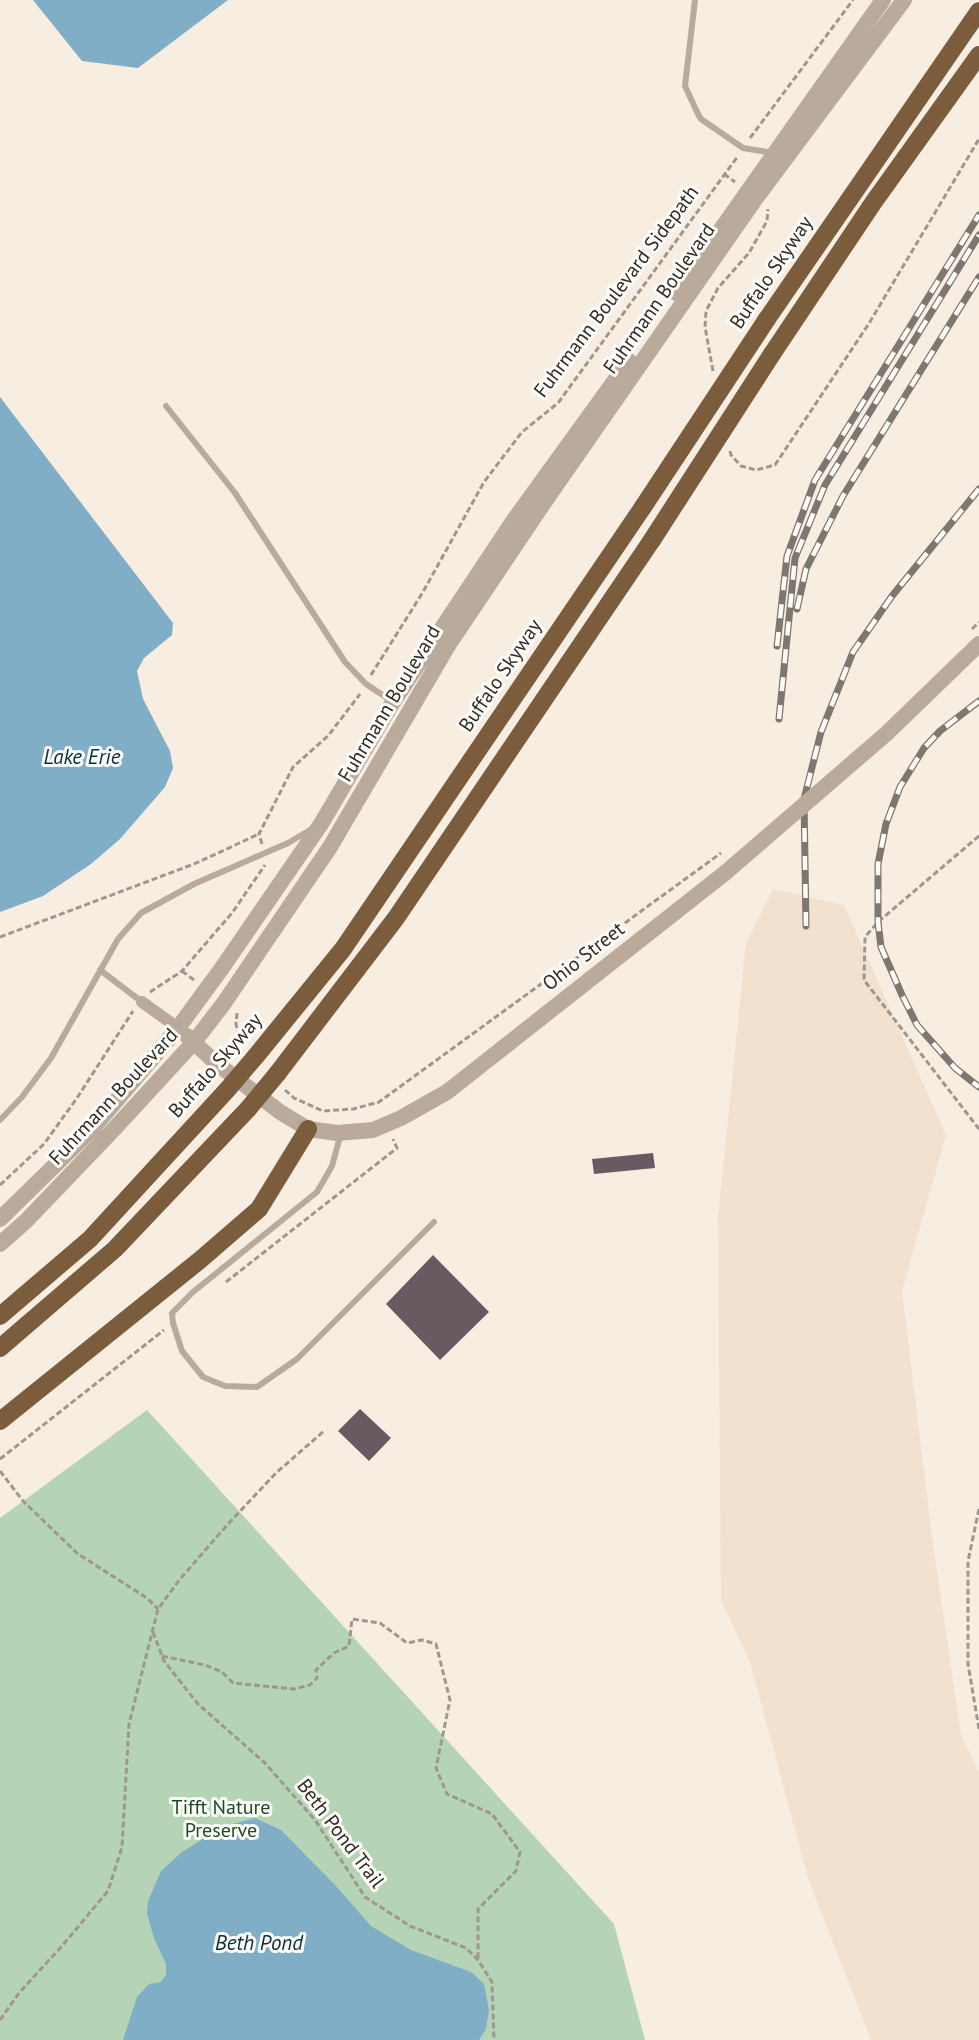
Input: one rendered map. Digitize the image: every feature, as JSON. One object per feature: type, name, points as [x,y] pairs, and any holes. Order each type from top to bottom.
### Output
[{"type":"highway","name":"Buffalo Skyway","points":[[0,1316],[90,1239],[227,1090],[248,1053],[343,949],[979,11]]},
{"type":"highway","points":[[0,1348],[115,1249],[278,1079],[396,918],[652,540],[873,203],[979,55]]},
{"type":"highway","points":[[0,1421],[200,1260],[259,1209],[308,1129]]},
{"type":"street","name":"Fuhrmann Boulevard","points":[[0,1244],[26,1221],[194,1042],[224,1003],[330,847],[449,644],[883,0]]},
{"type":"street","name":"Fuhrmann Boulevard","points":[[0,1219],[92,1129],[178,1028],[266,906],[326,817],[393,702],[513,520],[779,156],[904,0]]},
{"type":"street","name":"Ohio Street","points":[[178,1028],[225,1070],[280,1112],[308,1129],[341,1133],[373,1130],[401,1118],[447,1092],[725,873],[886,734],[979,644]]},
{"type":"street","points":[[393,702],[409,712]]},
{"type":"street","points":[[142,1002],[178,1028]]},
{"type":"lane","points":[[695,0],[685,86],[701,119],[743,148],[779,156]]},
{"type":"lane","points":[[166,406],[235,493],[345,662],[366,684],[393,702]]},
{"type":"lane","points":[[0,1120],[22,1097],[51,1058],[118,939],[141,913],[194,884],[288,843],[310,831],[326,817]]},
{"type":"lane","points":[[99,970],[142,1002]]},
{"type":"lane","points":[[341,1133],[332,1166],[317,1192],[193,1292],[172,1313],[182,1351],[203,1377],[225,1386],[257,1387],[297,1359],[434,1222]]},
{"type":"path","name":"Fuhrmann Boulevard Sidepath","points":[[376,668],[434,572],[484,482],[522,432],[558,403],[853,0]]},
{"type":"path","points":[[724,174],[740,186]]},
{"type":"path","points":[[263,847],[260,834],[293,767],[328,736],[360,695]]},
{"type":"path","points":[[0,937],[194,864],[260,834]]},
{"type":"path","points":[[979,836],[878,922],[865,937],[864,980],[979,1129]]},
{"type":"path","points":[[278,1079],[294,1098],[323,1111],[353,1109],[379,1102],[725,850]]},
{"type":"path","points":[[152,991],[182,971],[232,913],[262,872],[266,861]]},
{"type":"path","points":[[182,971],[198,983]]},
{"type":"path","points":[[237,1013],[236,1023],[248,1053]]},
{"type":"path","points":[[0,1185],[44,1144],[77,1098],[130,1014]]},
{"type":"path","points":[[379,1102],[381,1106]]},
{"type":"path","points":[[220,1287],[397,1148],[395,1145]]},
{"type":"path","points":[[0,1459],[166,1329]]},
{"type":"path","points":[[0,2020],[19,1993],[63,1946],[108,1891],[122,1847],[129,1724],[158,1609],[180,1579],[229,1523],[276,1473],[324,1431]]},
{"type":"path","points":[[0,1471],[23,1501],[78,1554],[147,1598],[158,1609]]},
{"type":"path","points":[[979,1509],[968,1561],[968,1664],[979,1729]]},
{"type":"path","points":[[162,1656],[205,1665],[222,1672],[233,1683],[294,1689],[310,1685],[317,1678],[316,1670],[334,1653],[349,1646],[352,1619],[380,1623],[407,1643],[423,1640],[436,1644],[450,1700],[436,1768],[447,1794],[492,1814],[520,1852],[516,1871],[478,1909],[478,1960]]},
{"type":"path","name":"Beth Pond Trail","points":[[152,1630],[162,1656],[198,1704],[265,1762],[315,1820],[365,1897],[410,1926],[466,1948],[478,1960],[492,1982],[494,2040]]},
{"type":"shaded area","points":[[773,889],[844,905],[946,1135],[902,1291],[932,1537],[961,1735],[979,1772],[979,2040],[871,2040],[808,1878],[750,1662],[721,1600],[718,1217],[746,943]]},
{"type":"green space","name":"Tifft Nature Preserve","points":[[147,1410],[614,1924],[645,2040],[0,2040],[0,1518]]},
{"type":"water","points":[[33,0],[228,0],[138,68],[82,61]]},
{"type":"water","name":"Lake Erie","points":[[0,397],[173,623],[172,635],[144,658],[137,671],[143,699],[170,751],[173,768],[165,787],[120,839],[91,864],[43,896],[0,912]]},
{"type":"water","name":"Beth Pond","points":[[255,1818],[281,1830],[336,1886],[371,1926],[411,1950],[471,1972],[484,1984],[489,2010],[486,2029],[479,2040],[123,2040],[137,1997],[149,1984],[161,1982],[166,1975],[166,1964],[154,1938],[147,1914],[148,1901],[161,1871],[182,1852],[222,1827]]},
{"type":"building","points":[[653,1153],[655,1168],[594,1174],[592,1159]]},
{"type":"building","points":[[433,1255],[489,1312],[440,1360],[386,1304]]},
{"type":"building","points":[[360,1409],[391,1438],[369,1461],[338,1431]]},
{"type":"railway","points":[[777,646],[787,556],[815,480],[979,215]]},
{"type":"railway","points":[[779,719],[795,558],[825,485],[979,235]]},
{"type":"railway","points":[[797,609],[806,569],[843,496],[979,277]]},
{"type":"railway","points":[[806,926],[804,799],[821,732],[853,652],[892,596],[979,489]]},
{"type":"railway","points":[[979,701],[940,731],[924,748],[900,787],[886,824],[878,864],[878,922],[881,947],[902,995],[917,1025],[955,1068],[979,1087]]}]
